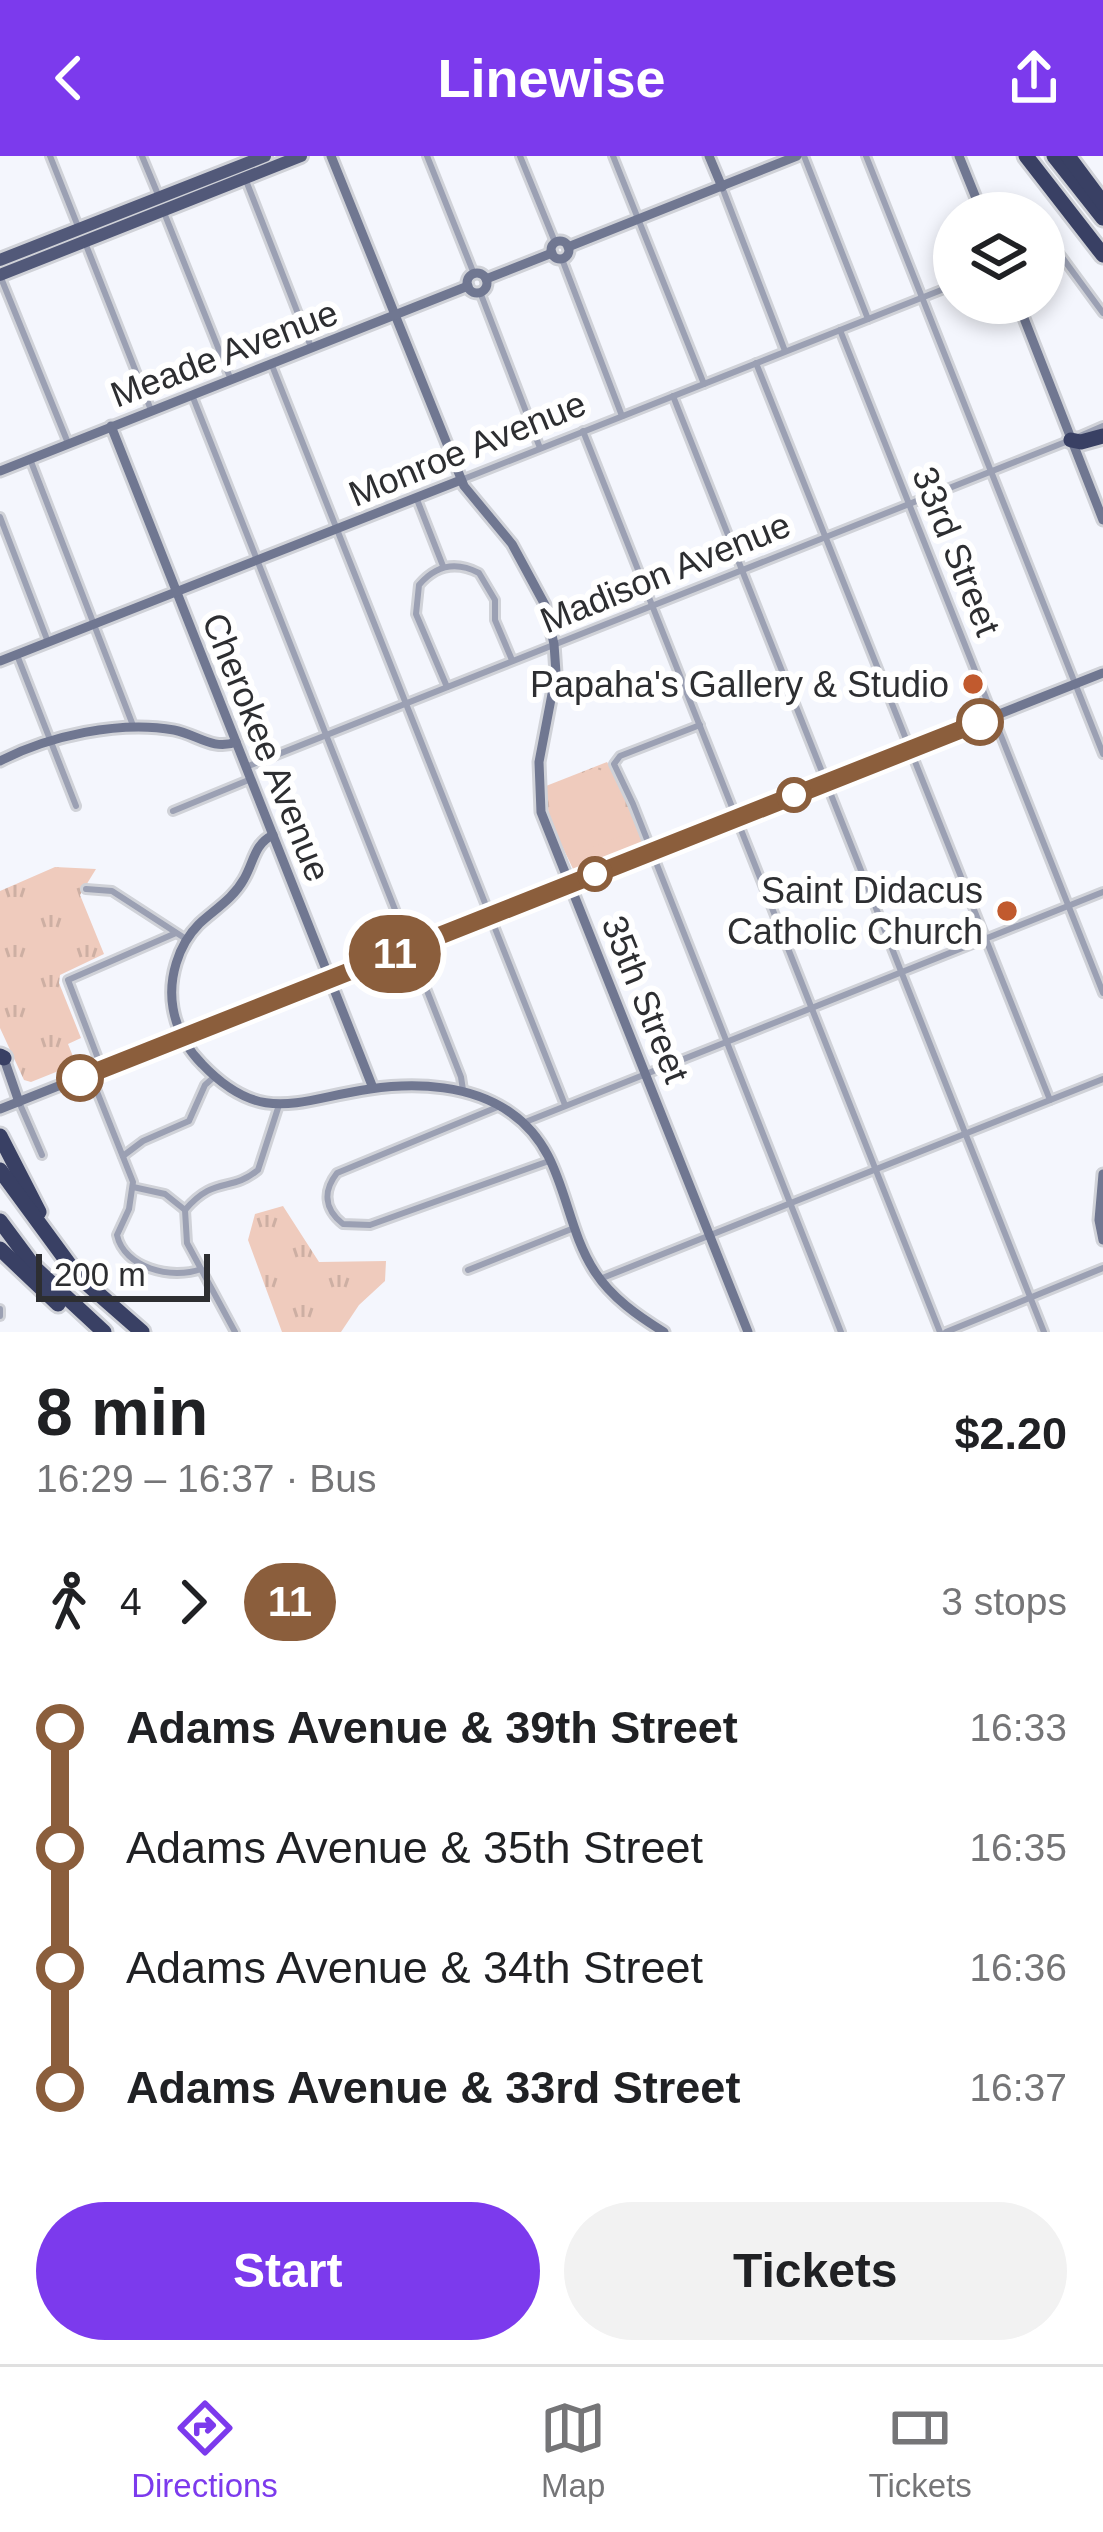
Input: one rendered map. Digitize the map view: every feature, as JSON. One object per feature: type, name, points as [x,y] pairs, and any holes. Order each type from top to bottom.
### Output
[{"type":"highway","points":[[1026,156],[1103,255]]},
{"type":"highway","points":[[1054,156],[1103,218]]},
{"type":"highway","points":[[1068,156],[1103,203]]},
{"type":"highway","points":[[1071,440],[1103,436]]},
{"type":"highway","points":[[0,1136],[49,1237]]},
{"type":"highway","points":[[0,1170],[77,1275],[142,1332]]},
{"type":"highway","points":[[0,1221],[35,1268],[104,1332]]},
{"type":"highway","points":[[0,1249],[53,1301],[83,1315]]},
{"type":"main road","points":[[0,260],[161,204],[265,156]]},
{"type":"main road","points":[[240,167],[301,156]]},
{"type":"main road","points":[[0,275],[82,235]]},
{"type":"street","points":[[50,156],[151,410]]},
{"type":"street","points":[[142,156],[231,380]]},
{"type":"street","name":"35th Street","points":[[332,156],[461,480],[531,573],[545,605],[554,644],[554,694],[539,762],[538,794],[552,842],[748,1332]]},
{"type":"street","points":[[427,156],[474,274],[486,279],[797,156],[868,319]]},
{"type":"street","points":[[520,156],[622,416]]},
{"type":"street","points":[[614,156],[704,384]]},
{"type":"street","points":[[710,156],[785,352]]},
{"type":"street","points":[[866,156],[1103,754]]},
{"type":"street","points":[[959,156],[974,192]]},
{"type":"street","points":[[240,167],[311,347]]},
{"type":"street","points":[[1065,268],[1103,313]]},
{"type":"street","points":[[474,274],[468,286],[480,292],[540,448]]},
{"type":"street","points":[[0,275],[68,443]]},
{"type":"street","points":[[480,292],[486,279]]},
{"type":"street","name":"Meade Avenue","points":[[0,471],[468,286]]},
{"type":"street","name":"Monroe Avenue","points":[[0,662],[933,294]]},
{"type":"street","points":[[1026,324],[1103,520]]},
{"type":"street","name":"33rd Street","points":[[840,330],[1103,993]]},
{"type":"street","points":[[271,363],[565,1105]]},
{"type":"street","points":[[756,363],[1050,1100]]},
{"type":"street","points":[[192,395],[463,1091]]},
{"type":"street","points":[[673,396],[1044,1332]]},
{"type":"street","name":"Madison Avenue","points":[[246,766],[1103,425]]},
{"type":"street","name":"Cherokee Avenue","points":[[111,426],[373,1088]]},
{"type":"street","points":[[584,431],[943,1332],[1103,1268]]},
{"type":"street","points":[[30,459],[134,728]]},
{"type":"street","points":[[416,497],[444,567]]},
{"type":"street","points":[[0,517],[48,643]]},
{"type":"street","points":[[447,687],[416,614],[415,599],[423,579],[444,567],[467,567],[488,584],[495,600],[495,620],[512,661]]},
{"type":"street","points":[[17,655],[76,806]]},
{"type":"street","points":[[1,1109],[1103,673]]},
{"type":"street","points":[[700,725],[620,756],[614,764],[841,1332]]},
{"type":"street","points":[[0,761],[51,742],[134,728],[174,730],[216,746],[236,742]]},
{"type":"street","points":[[173,811],[251,779]]},
{"type":"street","points":[[102,1069],[68,980],[181,936],[234,894],[258,846],[273,835]]},
{"type":"street","points":[[86,889],[112,891],[181,936]]},
{"type":"street","points":[[523,1123],[1103,892]]},
{"type":"street","points":[[181,936],[171,988],[182,1038],[214,1077],[237,1093],[279,1105],[373,1088],[416,1086],[463,1091],[500,1106],[523,1123],[552,1160],[574,1228],[601,1279],[632,1312],[664,1332]]},
{"type":"street","points":[[1,1055],[42,1155]]},
{"type":"street","points":[[90,1074],[134,1187],[117,1234],[122,1252],[130,1260],[183,1275],[201,1269]]},
{"type":"street","points":[[123,1156],[143,1141],[189,1121],[205,1085],[214,1077]]},
{"type":"street","points":[[601,1279],[1103,1079]]},
{"type":"street","points":[[235,1332],[187,1243],[185,1210],[204,1190],[258,1170],[279,1105]]},
{"type":"street","points":[[500,1106],[345,1168],[328,1185],[329,1207],[343,1224],[370,1225],[552,1160]]},
{"type":"street","points":[[1102,1180],[1099,1220],[1103,1240]]},
{"type":"street","points":[[134,1187],[165,1194],[185,1210]]},
{"type":"street","points":[[468,1270],[574,1228]]},
{"type":"green space","points":[[607,762],[644,847],[575,873],[549,819],[546,786]]},
{"type":"green space","points":[[594,768],[614,781],[634,831],[568,857],[551,821],[547,788]]},
{"type":"green space","points":[[55,867],[96,869],[80,895],[104,954],[60,975],[81,1038],[68,1044],[76,1064],[31,1082],[24,1080],[0,1028],[0,891]]},
{"type":"green space","points":[[283,1206],[319,1262],[386,1261],[385,1281],[359,1305],[341,1332],[282,1332],[248,1240],[255,1214]]},
{"type":"bus line","name":"11","points":[[80,1078],[980,722]]},
{"type":"place","name":"Papaha's Gallery & Studio","points":[[973,684]]},
{"type":"place","name":"Saint Didacus Catholic Church","points":[[1007,911]]}]
